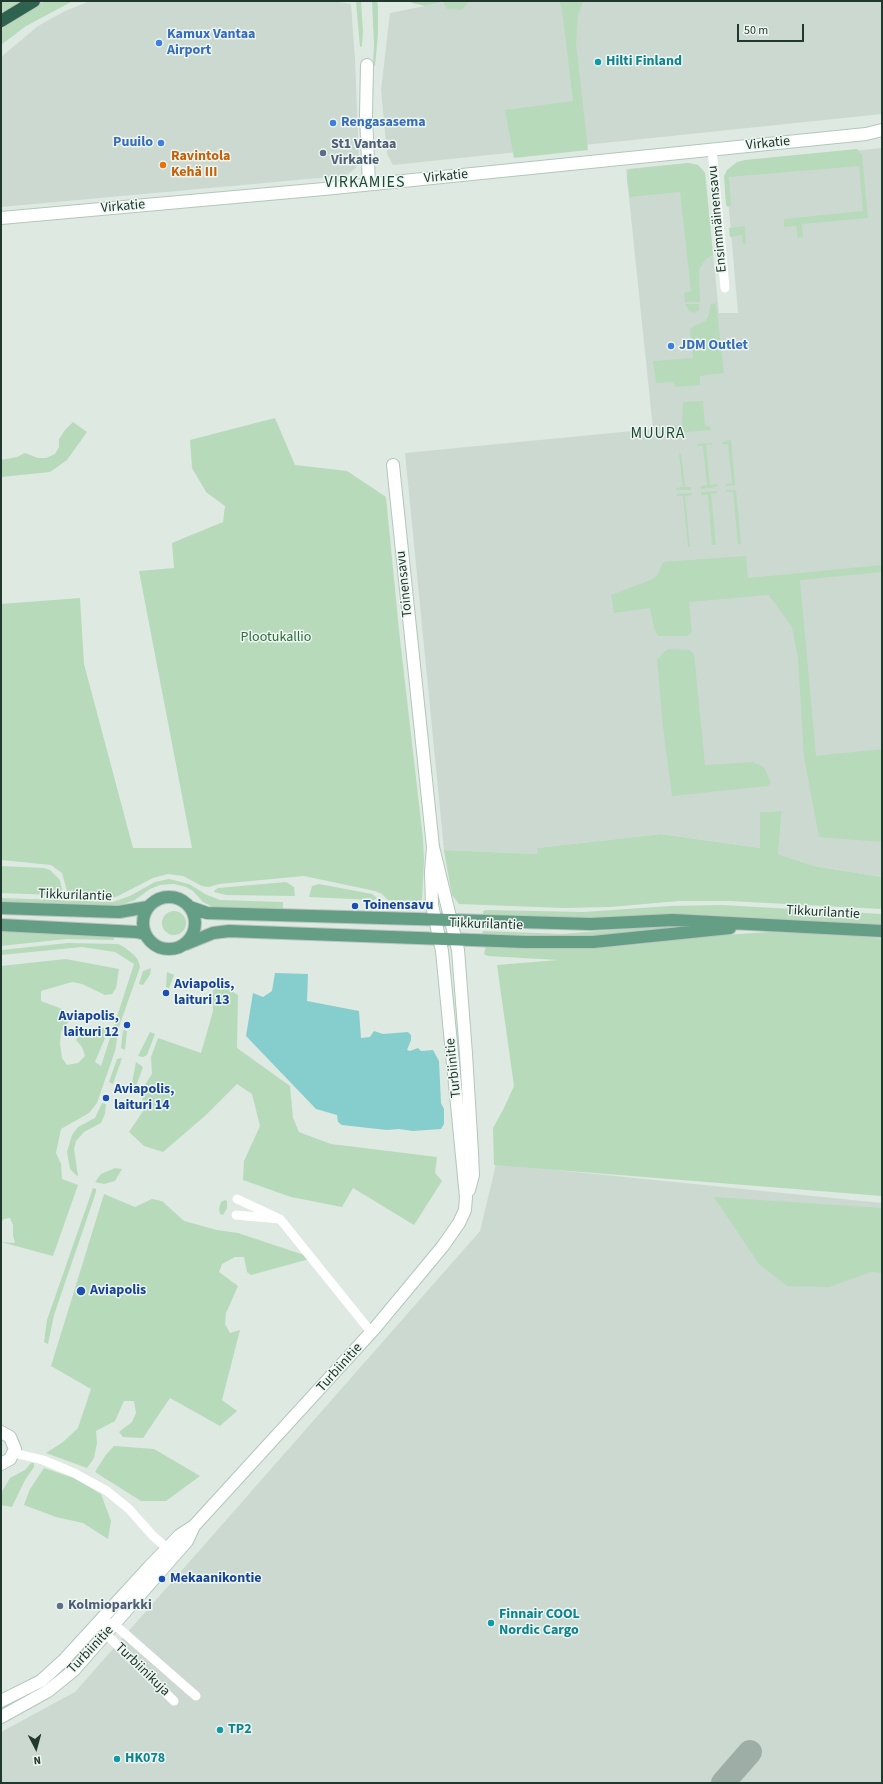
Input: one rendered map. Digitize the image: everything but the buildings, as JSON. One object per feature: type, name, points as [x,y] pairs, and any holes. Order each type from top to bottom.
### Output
[{"type":"highway","points":[[1,21],[34,1]]},
{"type":"main road","points":[[165,896],[174,897],[183,900],[190,907],[194,914],[195,927],[192,936],[186,944],[174,949],[162,948],[150,942],[145,934],[143,918],[148,907],[156,899],[165,896]]},
{"type":"main road","name":"Tikkurilantie","points":[[1,908],[120,912],[148,907]]},
{"type":"main road","name":"Tikkurilantie","points":[[190,907],[207,913],[591,924],[673,920],[882,931]]},
{"type":"main road","name":"Tikkurilantie","points":[[186,944],[213,933],[229,931],[593,942],[763,925]]},
{"type":"main road","points":[[1,926],[137,932],[145,934]]},
{"type":"street","points":[[367,65],[366,116],[369,184]]},
{"type":"street","name":"Virkatie","points":[[1,218],[369,184],[866,134],[882,130]]},
{"type":"street","name":"Virkatie","points":[[866,134],[882,137]]},
{"type":"street","name":"Ensimmäinensavu","points":[[712,149],[725,288]]},
{"type":"street","name":"Toinensavu","points":[[393,465],[433,847],[450,920],[456,939]]},
{"type":"street","name":"Toinensavu","points":[[433,847],[431,885],[434,920],[439,938]]},
{"type":"street","name":"Turbiinitie","points":[[1,1717],[36,1698],[74,1670],[115,1624],[171,1551],[180,1535],[194,1526],[371,1332],[447,1240],[459,1223],[465,1210],[466,1197],[442,951],[439,938]]},
{"type":"street","name":"Turbiinitie","points":[[456,939],[466,1054],[473,1175],[471,1186],[466,1197]]},
{"type":"street","points":[[237,1199],[280,1219],[371,1332]]},
{"type":"street","points":[[236,1216],[280,1219]]},
{"type":"street","points":[[1,1432],[5,1433],[13,1440],[14,1453],[10,1460],[1,1464]]},
{"type":"street","points":[[14,1453],[43,1460],[74,1473],[108,1491],[129,1509],[154,1537],[171,1551]]},
{"type":"street","name":"Turbiinitie","points":[[1,1702],[41,1681],[64,1660],[100,1621],[171,1551]]},
{"type":"street","name":"Turbiinikuja","points":[[100,1621],[115,1624],[196,1696]]},
{"type":"street","name":"Turbiinikuja","points":[[100,1621],[106,1634],[174,1702]]},
{"type":"shaded area","points":[[90,1],[332,1],[351,4],[359,159],[356,168],[348,174],[341,176],[1,207],[1,57],[38,26],[65,11]]},
{"type":"shaded area","points":[[450,1],[882,1],[882,114],[393,165],[387,154],[381,90],[390,13]]},
{"type":"shaded area","points":[[882,148],[882,877],[814,866],[778,854],[782,811],[760,812],[760,848],[661,834],[538,848],[538,854],[444,850],[405,453],[653,429],[626,169],[689,163],[699,166],[703,170],[705,173],[719,313],[738,313],[726,176],[739,162]]},
{"type":"shaded area","points":[[496,1164],[882,1203],[882,1783],[1,1783],[1,1732],[75,1692],[480,1231]]},
{"type":"green space","points":[[1,1],[24,1],[1,17]]},
{"type":"green space","points":[[45,1],[73,1],[26,26],[1,45],[1,29],[30,9]]},
{"type":"green space","points":[[356,1],[361,1],[363,31],[362,46],[360,47]]},
{"type":"green space","points":[[372,1],[377,1],[378,6],[378,34],[375,66],[373,66],[374,44]]},
{"type":"green space","points":[[411,1],[469,1],[462,10],[447,9],[443,2],[425,6],[412,3]]},
{"type":"green space","points":[[559,1],[583,1],[578,15],[576,43],[588,150],[514,158],[505,110],[573,101],[562,9]]},
{"type":"green space","points":[[857,149],[862,155],[868,218],[802,224],[803,237],[798,238],[796,226],[784,227],[784,219],[863,211],[859,166],[729,177],[731,205],[728,207],[726,205],[724,176],[727,170],[737,162]]},
{"type":"green space","points":[[689,163],[698,165],[705,173],[713,255],[706,259],[699,269],[700,302],[685,302],[684,293],[691,291],[680,192],[630,197],[627,179],[628,171],[631,169]]},
{"type":"green space","points":[[745,226],[746,244],[742,243],[742,235],[730,237],[729,228]]},
{"type":"green space","points":[[716,303],[724,373],[700,376],[700,385],[676,387],[673,382],[656,383],[653,361],[693,358],[690,330],[692,327],[705,321],[708,317],[711,304]]},
{"type":"green space","points":[[685,304],[699,304],[699,310],[694,313],[689,311]]},
{"type":"green space","points":[[703,401],[705,426],[710,426],[711,430],[687,432],[683,435],[677,436],[671,434],[665,428],[682,426],[683,402]]},
{"type":"green space","name":"Plootukallio","points":[[275,418],[295,465],[347,471],[386,497],[399,630],[423,839],[424,861],[422,900],[388,900],[382,894],[375,891],[304,876],[219,884],[209,887],[202,886],[183,876],[168,874],[153,878],[116,897],[72,896],[67,891],[62,873],[51,865],[1,860],[1,604],[80,598],[84,664],[133,848],[192,848],[139,571],[174,568],[172,543],[223,522],[225,506],[206,492],[192,468],[190,440]]},
{"type":"green space","points":[[73,422],[87,432],[67,460],[50,472],[1,477],[1,460],[17,457],[25,453],[38,458],[46,458],[55,454],[59,447],[59,439]]},
{"type":"green space","points":[[731,440],[735,485],[726,486],[726,484],[732,483],[728,444],[722,444],[724,441]]},
{"type":"green space","points":[[697,444],[713,444],[706,445],[710,485],[717,484],[717,487],[701,489],[700,486],[707,485],[703,446],[697,446]]},
{"type":"green space","points":[[679,454],[681,454],[685,487],[691,487],[691,490],[676,490],[676,488],[683,487]]},
{"type":"green space","points":[[726,490],[736,490],[741,544],[738,545],[733,492],[727,492]]},
{"type":"green space","points":[[717,491],[717,493],[711,494],[716,545],[712,545],[708,495],[701,495],[701,492]]},
{"type":"green space","points":[[692,493],[692,495],[685,496],[690,547],[688,547],[683,496],[677,496],[677,494]]},
{"type":"green space","points":[[746,556],[748,578],[882,565],[882,572],[800,580],[816,756],[882,749],[882,842],[819,837],[804,757],[798,658],[792,627],[769,595],[689,602],[692,632],[687,636],[658,636],[654,628],[650,608],[614,613],[611,595],[653,579],[659,573],[663,562]]},
{"type":"green space","points":[[669,649],[689,650],[694,654],[705,765],[753,762],[764,767],[771,783],[768,786],[672,796],[663,727],[657,660]]},
{"type":"green space","points":[[782,811],[778,854],[814,866],[882,877],[882,909],[729,901],[679,901],[610,907],[563,908],[459,904],[452,895],[444,850],[538,854],[537,848],[661,834],[760,848],[760,812]]},
{"type":"green space","points":[[1,866],[44,868],[50,870],[60,880],[62,890],[57,895],[1,893]]},
{"type":"green space","points":[[169,879],[189,884],[205,894],[220,900],[283,902],[283,910],[213,907],[203,902],[193,891],[186,887],[174,884],[160,885],[150,889],[135,900],[118,906],[1,902],[1,898],[113,902],[130,896],[155,882]]},
{"type":"green space","points":[[286,882],[294,887],[295,896],[226,895],[214,892],[218,888]]},
{"type":"green space","points":[[319,884],[372,894],[377,898],[374,900],[309,897],[312,886]]},
{"type":"green space","points":[[721,905],[882,914],[882,925],[687,914],[587,919],[483,916],[483,911],[486,910],[584,912],[670,906]]},
{"type":"green space","points":[[174,911],[183,914],[186,923],[183,932],[174,935],[165,932],[162,923],[165,914]]},
{"type":"green space","points":[[677,925],[677,929],[593,936],[482,934],[483,931],[561,934]]},
{"type":"green space","points":[[1,931],[114,935],[114,940],[66,939],[1,946]]},
{"type":"green space","points":[[771,932],[857,935],[882,939],[882,1196],[494,1165],[493,1128],[514,1086],[497,965],[558,960],[488,956],[484,954],[486,946],[612,947],[690,937]]},
{"type":"green space","points":[[68,943],[118,944],[134,955],[138,960],[140,967],[119,1027],[115,1051],[97,1103],[89,1113],[61,1129],[56,1153],[61,1164],[62,1179],[78,1185],[53,1256],[1,1242],[15,1243],[13,1225],[10,1218],[4,1219],[1,1222],[1,966],[66,959],[119,969],[116,988],[112,994],[105,995],[82,984],[72,982],[41,991],[41,1001],[71,1014],[69,1021],[61,1032],[60,1043],[62,1058],[67,1065],[78,1063],[85,1056],[82,1047],[76,1040],[79,1035],[110,1026],[95,1062],[101,1066],[134,964],[115,952],[82,947],[1,955],[1,950]]},
{"type":"green space","points":[[151,968],[150,975],[143,985],[139,984],[143,971]]},
{"type":"green space","points":[[167,972],[174,975],[169,988],[166,987]]},
{"type":"green space","points":[[213,980],[238,995],[237,1048],[290,1086],[293,1118],[299,1132],[331,1144],[437,1157],[435,1173],[442,1181],[414,1225],[353,1188],[342,1207],[291,1197],[243,1180],[244,1161],[260,1126],[252,1094],[237,1084],[206,1115],[163,1152],[144,1146],[129,1132],[143,1111],[142,1089],[152,1074],[151,1057],[158,1038],[201,1053],[213,1011]]},
{"type":"green space","points":[[123,1030],[127,1031],[125,1050],[121,1048]]},
{"type":"green space","points":[[150,1032],[155,1034],[147,1055],[143,1057],[138,1056]]},
{"type":"green space","points":[[122,1058],[113,1084],[109,1082],[117,1059]]},
{"type":"green space","points":[[136,1062],[143,1067],[135,1089],[131,1088]]},
{"type":"green space","points":[[102,1103],[106,1104],[105,1114],[101,1123],[84,1132],[76,1141],[74,1149],[78,1176],[70,1169],[67,1152],[72,1135],[78,1127],[95,1118]]},
{"type":"green space","points":[[115,1168],[122,1169],[115,1181],[104,1184],[95,1182],[101,1174]]},
{"type":"green space","points":[[93,1188],[96,1189],[96,1192],[54,1315],[48,1344],[44,1342],[47,1320]]},
{"type":"green space","points":[[104,1194],[135,1207],[152,1199],[162,1201],[184,1221],[217,1230],[238,1233],[313,1258],[251,1275],[247,1272],[244,1257],[235,1257],[222,1264],[219,1272],[238,1286],[226,1313],[225,1324],[230,1333],[240,1330],[222,1400],[237,1411],[220,1426],[170,1398],[143,1438],[123,1437],[119,1432],[132,1422],[136,1413],[134,1401],[124,1401],[115,1421],[96,1431],[97,1443],[94,1458],[87,1468],[46,1453],[63,1442],[78,1428],[91,1389],[51,1366]]},
{"type":"green space","points":[[714,1197],[882,1208],[882,1273],[871,1272],[829,1287],[787,1286],[759,1264]]},
{"type":"green space","points":[[225,1200],[227,1201],[227,1208],[223,1215],[220,1214],[219,1208],[221,1202]]},
{"type":"green space","points":[[114,1446],[154,1449],[200,1476],[166,1501],[141,1501],[95,1472],[105,1456]]},
{"type":"green space","points":[[31,1463],[34,1463],[34,1467],[25,1480],[12,1507],[1,1505],[1,1493],[10,1478],[25,1470]]},
{"type":"green space","points":[[44,1468],[74,1478],[101,1494],[111,1521],[108,1539],[83,1523],[56,1517],[24,1505],[30,1489]]},
{"type":"water","points":[[275,973],[308,974],[307,1001],[359,1011],[361,1038],[370,1037],[374,1031],[383,1034],[408,1032],[411,1035],[411,1040],[407,1050],[410,1051],[418,1048],[421,1051],[433,1050],[439,1061],[441,1103],[444,1109],[444,1124],[441,1129],[413,1131],[399,1129],[387,1130],[342,1125],[338,1122],[337,1115],[316,1109],[246,1036],[253,993],[263,997],[272,991]]},
{"type":"taxiway","points":[[723,1783],[750,1752]]},
{"type":"place","name":"Kamux Vantaa Airport","points":[[159,43]]},
{"type":"place","name":"Hilti Finland","points":[[598,62]]},
{"type":"place","name":"Rengasasema","points":[[333,123]]},
{"type":"place","name":"Puuilo","points":[[161,143]]},
{"type":"place","name":"St1 Vantaa Virkatie","points":[[323,153]]},
{"type":"place","name":"Ravintola Kehä III","points":[[163,165]]},
{"type":"place","name":"JDM Outlet","points":[[671,346]]},
{"type":"place","name":"Toinensavu","points":[[355,906]]},
{"type":"place","name":"Aviapolis, laituri 13","points":[[166,993]]},
{"type":"place","name":"Aviapolis, laituri 12","points":[[127,1025]]},
{"type":"place","name":"Aviapolis, laituri 14","points":[[106,1098]]},
{"type":"place","name":"Aviapolis","points":[[81,1291]]},
{"type":"place","name":"Mekaanikontie","points":[[162,1579]]},
{"type":"place","name":"Kolmioparkki","points":[[60,1606]]},
{"type":"place","name":"Finnair COOL Nordic Cargo","points":[[491,1623]]},
{"type":"place","name":"TP2","points":[[220,1730]]},
{"type":"place","name":"HK078","points":[[117,1759]]},
{"type":"district","name":"VIRKAMIES","points":[[365,183]]},
{"type":"district","name":"MUURA","points":[[658,434]]}]
